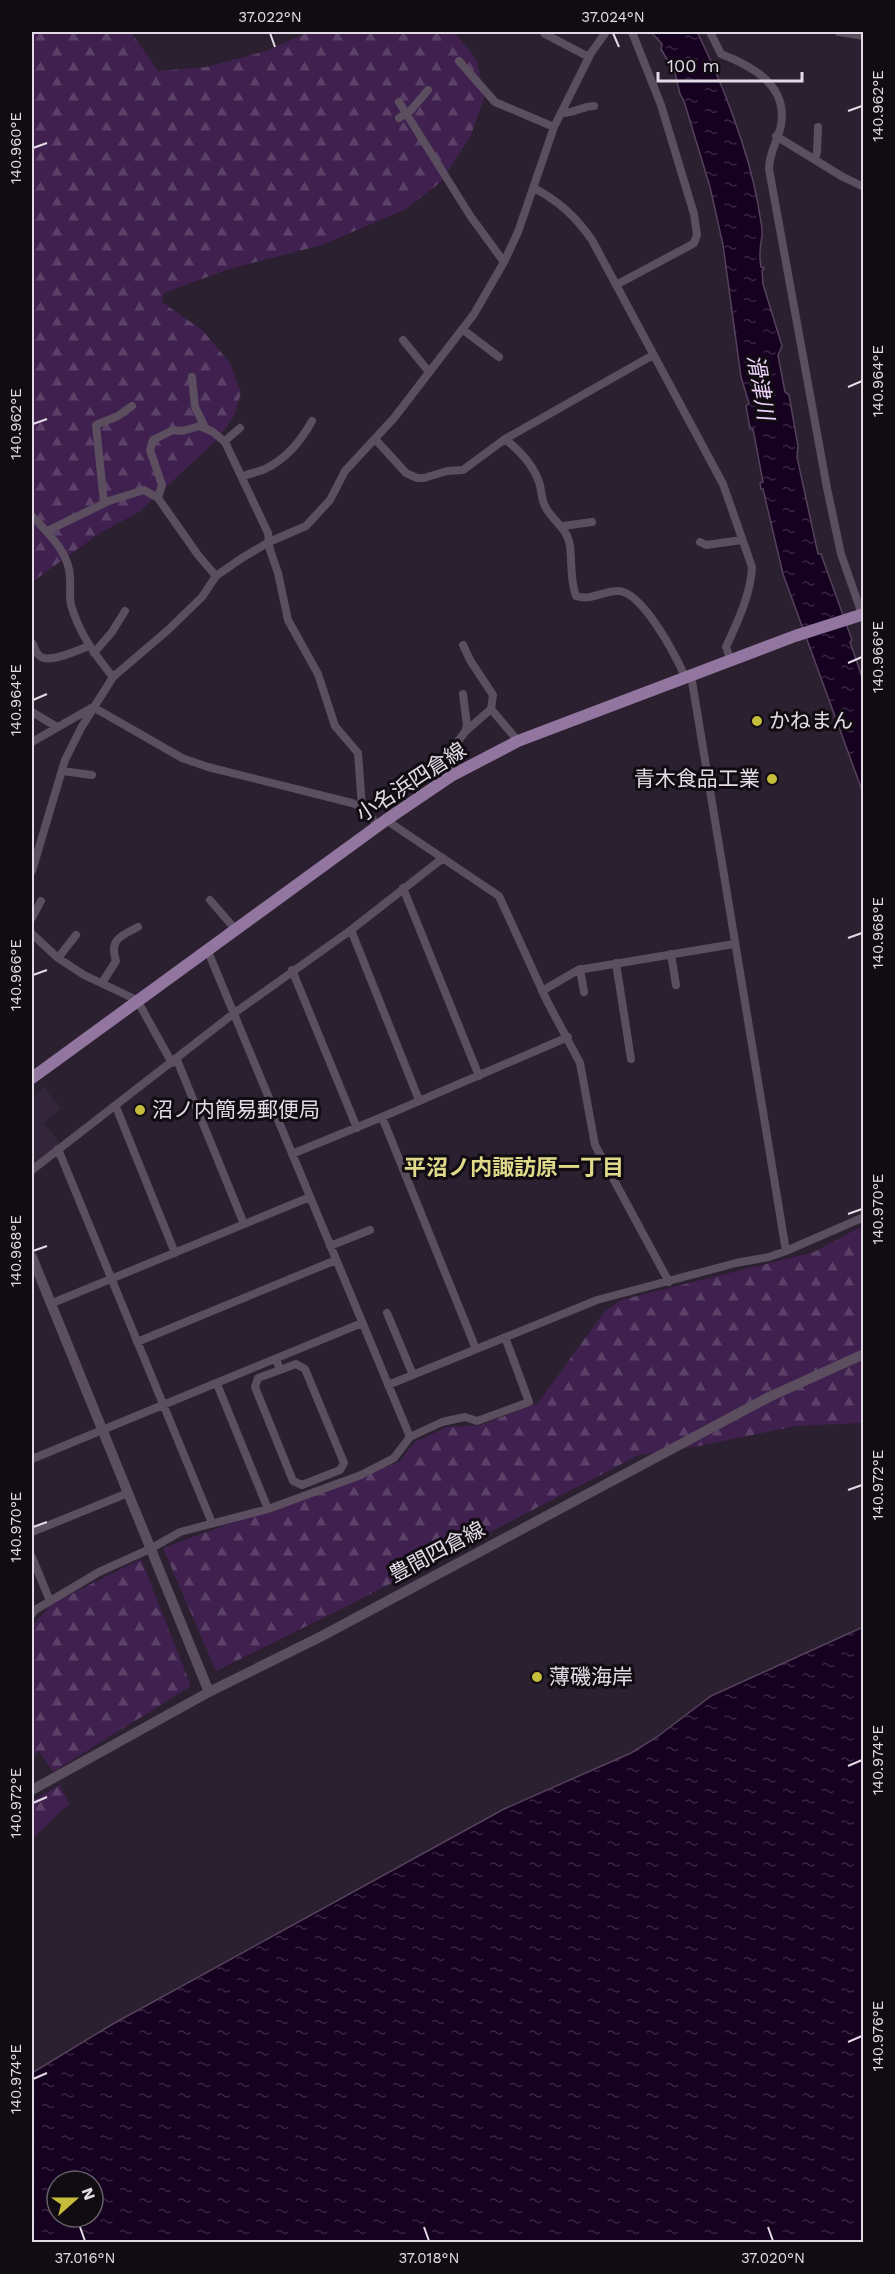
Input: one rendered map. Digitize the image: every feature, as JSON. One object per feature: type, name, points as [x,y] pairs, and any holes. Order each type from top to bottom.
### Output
[{"type":"main road","name":"小名浜四倉線","points":[[32,1078],[207,949],[451,776],[518,741],[799,635],[861,616]]},
{"type":"main road","points":[[32,1257],[209,1692]]},
{"type":"main road","name":"豊間四倉線","points":[[32,1790],[209,1692],[321,1636],[770,1397],[864,1354]]},
{"type":"street","points":[[32,871],[65,760],[93,707],[113,677],[168,630],[202,597],[216,576],[269,542],[306,526],[330,500],[345,471],[394,418],[474,314],[504,262],[518,232],[554,127],[589,57],[606,32]]},
{"type":"street","points":[[616,285],[694,243],[697,235],[694,214],[661,105],[632,32]]},
{"type":"street","points":[[710,32],[721,54],[761,74],[771,83],[779,98],[782,114],[780,127],[769,157],[769,169],[827,488],[841,554],[861,616]]},
{"type":"street","points":[[839,32],[853,32],[864,36]]},
{"type":"street","points":[[545,34],[589,57]]},
{"type":"street","points":[[459,61],[495,102],[554,127]]},
{"type":"street","points":[[402,116],[428,90]]},
{"type":"street","points":[[399,102],[402,116],[504,262]]},
{"type":"street","points":[[561,113],[594,106]]},
{"type":"street","points":[[814,159],[817,152],[818,127]]},
{"type":"street","points":[[776,136],[864,187]]},
{"type":"street","points":[[534,188],[554,199],[575,217],[592,240],[723,484],[752,567],[751,578],[726,647],[731,661]]},
{"type":"street","points":[[462,329],[499,357]]},
{"type":"street","points":[[403,340],[429,372]]},
{"type":"street","points":[[375,439],[406,473],[417,478],[463,470],[505,439],[653,356]]},
{"type":"street","points":[[192,377],[195,407],[205,427],[225,442],[268,533],[288,620],[318,674],[335,726],[358,753],[362,807]]},
{"type":"street","points":[[105,503],[96,424],[118,416],[132,406]]},
{"type":"street","points":[[242,477],[267,468],[283,457],[303,438],[312,421]]},
{"type":"street","points":[[158,498],[162,485],[150,450],[153,440],[173,430],[182,431],[200,426],[205,427]]},
{"type":"street","points":[[225,442],[240,428]]},
{"type":"street","points":[[505,439],[521,452],[539,480],[544,506],[556,522],[563,526],[592,522]]},
{"type":"street","points":[[46,531],[105,503],[144,490],[158,498],[198,555],[216,576]]},
{"type":"street","points":[[32,516],[56,543],[67,562],[71,605],[89,646],[113,677]]},
{"type":"street","points":[[563,526],[570,545],[576,596],[583,599],[618,590],[629,593],[670,646],[688,676],[786,1251]]},
{"type":"street","points":[[700,542],[706,545],[742,540]]},
{"type":"street","points":[[94,653],[112,632],[125,611]]},
{"type":"street","points":[[33,644],[38,655],[45,659],[62,656],[89,646]]},
{"type":"street","points":[[451,776],[446,757],[465,732],[491,709],[494,695],[470,660],[463,645]]},
{"type":"street","points":[[463,694],[467,711],[465,732]]},
{"type":"street","points":[[93,707],[182,758],[207,767],[362,807],[382,823],[443,858],[499,896],[542,991],[580,1063],[595,1145],[669,1282]]},
{"type":"street","points":[[32,742],[93,707]]},
{"type":"street","points":[[491,709],[518,741]]},
{"type":"street","points":[[32,712],[57,727]]},
{"type":"street","points":[[62,771],[92,775]]},
{"type":"street","points":[[32,1170],[233,1014],[351,930],[443,858]]},
{"type":"street","points":[[403,888],[478,1076]]},
{"type":"street","points":[[210,900],[235,929]]},
{"type":"street","points":[[32,918],[41,901]]},
{"type":"street","points":[[102,983],[116,961],[112,949],[113,944],[138,927]]},
{"type":"street","points":[[351,930],[419,1100]]},
{"type":"street","points":[[32,934],[58,958],[137,1000],[174,1061],[244,1224]]},
{"type":"street","points":[[58,958],[76,935]]},
{"type":"street","points":[[542,991],[580,969],[734,944]]},
{"type":"street","points":[[207,949],[410,1437]]},
{"type":"street","points":[[671,954],[675,986]]},
{"type":"street","points":[[616,963],[631,1059]]},
{"type":"street","points":[[580,969],[584,992]]},
{"type":"street","points":[[292,970],[357,1128]]},
{"type":"street","points":[[292,1154],[568,1037]]},
{"type":"street","points":[[116,1107],[175,1253]]},
{"type":"street","points":[[382,1117],[476,1349]]},
{"type":"street","points":[[58,1149],[212,1523]]},
{"type":"street","points":[[50,1304],[310,1197]]},
{"type":"street","points":[[388,1385],[597,1300],[786,1251],[864,1217]]},
{"type":"street","points":[[330,1246],[370,1230]]},
{"type":"street","points":[[137,1342],[336,1260]]},
{"type":"street","points":[[387,1313],[413,1375]]},
{"type":"street","points":[[32,1459],[362,1323]]},
{"type":"street","points":[[32,1614],[99,1572],[180,1532],[268,1509],[361,1474],[394,1458],[410,1437],[442,1422],[465,1417],[477,1421],[529,1402],[505,1337]]},
{"type":"street","points":[[276,1359],[280,1370]]},
{"type":"street","points":[[296,1364],[305,1369],[344,1462],[340,1470],[302,1485],[293,1481],[255,1387],[258,1378],[280,1370],[296,1364]]},
{"type":"street","points":[[217,1384],[268,1509]]},
{"type":"street","points":[[32,1532],[128,1493]]},
{"type":"street","points":[[32,1557],[50,1601]]},
{"type":"shaded area","points":[[44,1087],[61,1109],[44,1123],[61,1144],[34,1165],[32,1161],[32,1097]]},
{"type":"green space","points":[[32,32],[131,32],[158,71],[206,67],[266,51],[309,32],[454,32],[477,60],[484,98],[471,135],[442,181],[406,209],[322,245],[229,269],[164,293],[162,302],[202,330],[230,363],[241,393],[234,416],[219,438],[139,512],[100,533],[32,582]]},
{"type":"green space","points":[[863,1228],[864,1421],[795,1426],[699,1446],[639,1455],[216,1671],[163,1548],[399,1462],[415,1442],[447,1427],[481,1425],[538,1403],[605,1311],[621,1300],[814,1252]]},
{"type":"green space","points":[[141,1559],[191,1686],[53,1772],[39,1751],[32,1757],[32,1626],[53,1603]]},
{"type":"green space","points":[[60,1785],[69,1804],[32,1839],[32,1801]]},
{"type":"water","name":"滑津川","points":[[651,32],[697,32],[725,94],[748,161],[761,225],[760,255],[761,267],[764,268],[762,271],[763,284],[782,346],[778,355],[785,392],[789,395],[798,446],[797,457],[818,554],[821,554],[852,640],[850,642],[863,680],[863,793],[783,574],[763,489],[761,489],[760,483],[763,482],[753,429],[750,429],[746,406],[749,403],[741,377],[723,245],[710,187],[675,73],[661,49],[662,44]]},
{"type":"water","points":[[863,1627],[863,2242],[32,2242],[32,2073],[111,2025],[504,1809],[631,1753],[657,1737],[711,1696]]},
{"type":"place","name":"かねまん","points":[[757,721]]},
{"type":"place","name":"青木食品工業","points":[[772,779]]},
{"type":"place","name":"沼ノ内簡易郵便局","points":[[140,1110]]},
{"type":"place","name":"薄磯海岸","points":[[537,1677]]},
{"type":"district","name":"平沼ノ内諏訪原一丁目","points":[[514,1167]]}]
